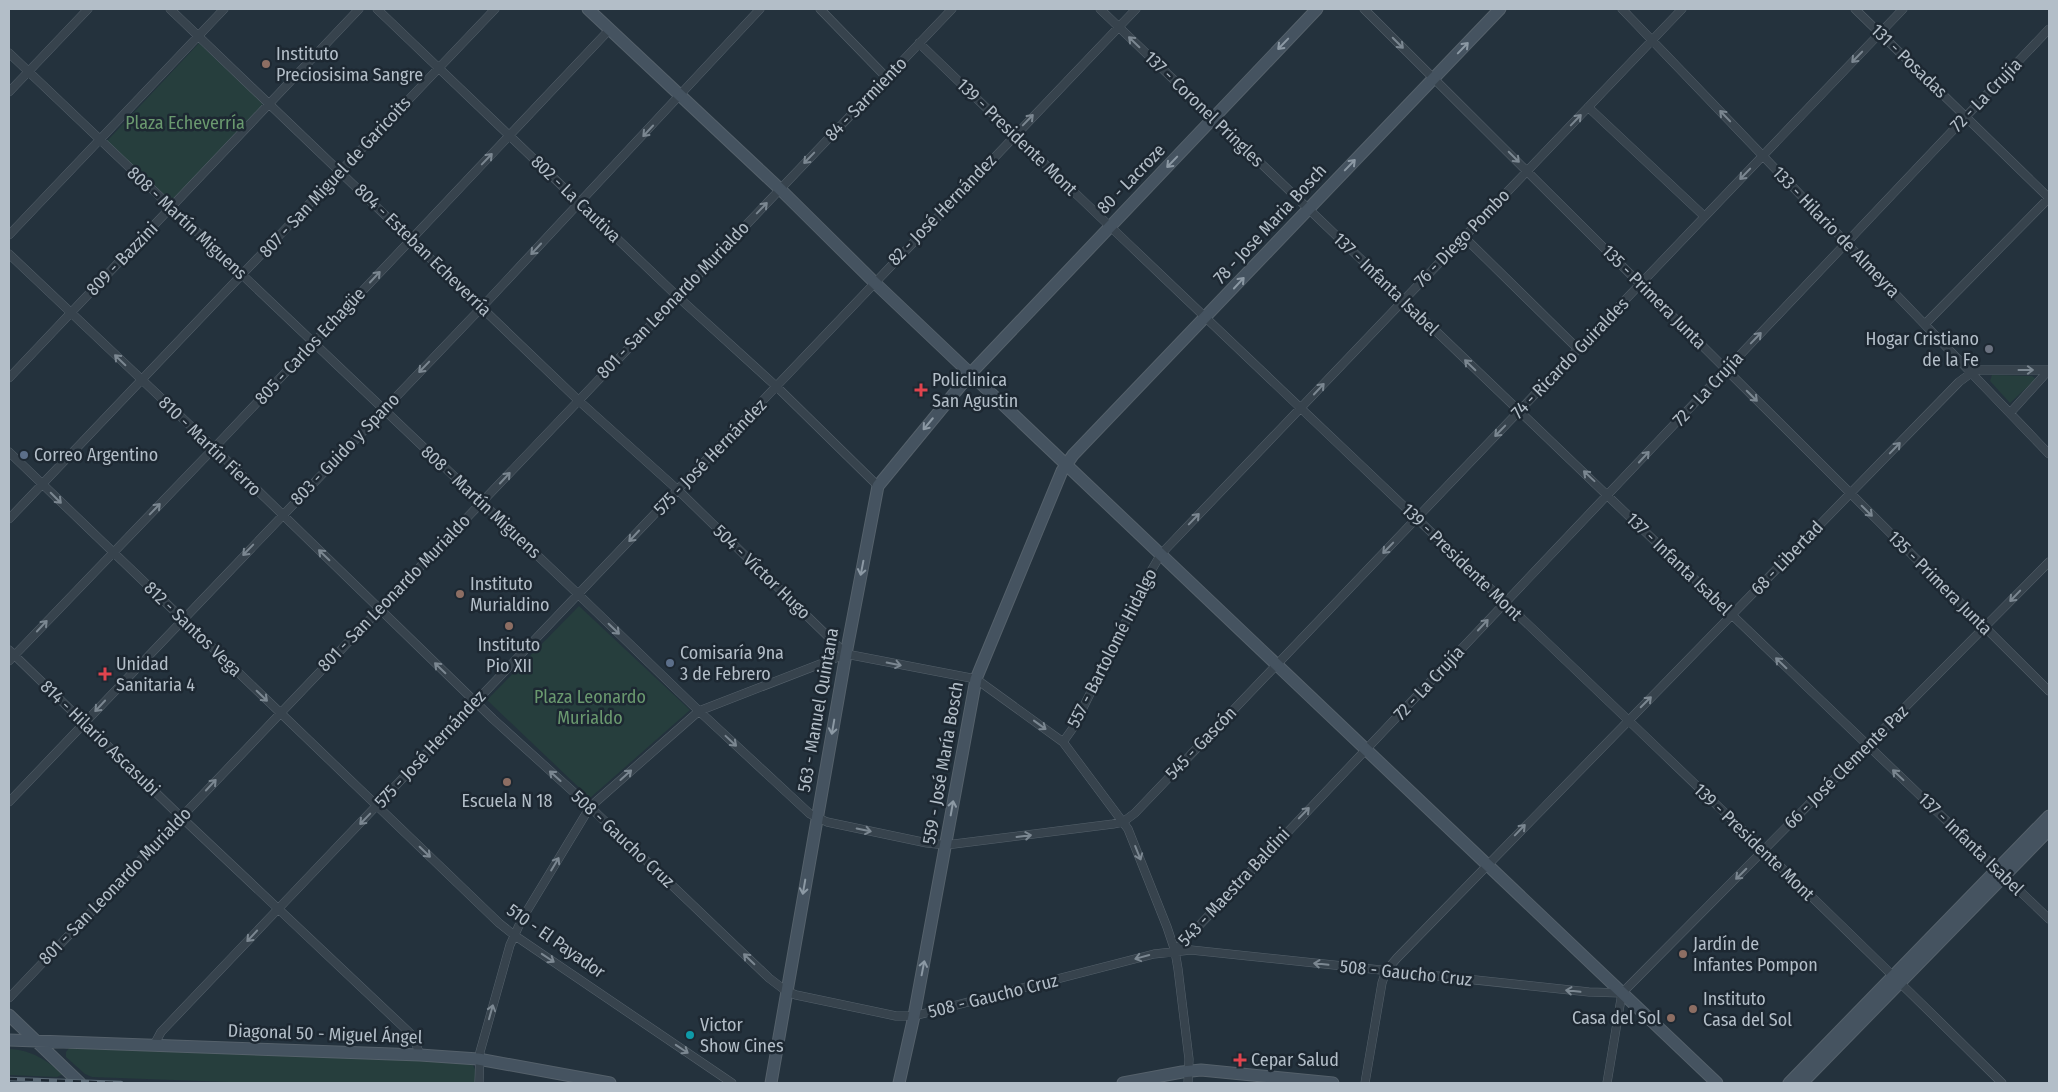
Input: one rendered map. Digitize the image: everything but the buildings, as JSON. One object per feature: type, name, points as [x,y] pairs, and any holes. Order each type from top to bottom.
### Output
[{"type":"street","points":[[9,92],[88,9]]},
{"type":"street","name":"804 - Esteban Echeverría","points":[[170,9],[578,400],[678,490]]},
{"type":"street","points":[[9,235],[224,9]]},
{"type":"street","name":"809 - Bazzini","points":[[9,378],[359,9]]},
{"type":"street","name":"802 - La Cautiva","points":[[378,9],[878,486]]},
{"type":"street","name":"807 - San Miguel de Garicoits","points":[[9,519],[495,9]]},
{"type":"street","points":[[588,9],[780,189],[875,283],[1067,463],[1486,865],[1717,1083]]},
{"type":"street","name":"803 - Guido y Spano","points":[[9,802],[482,307],[760,9]]},
{"type":"street","points":[[820,9],[886,77]]},
{"type":"street","name":"84 - Sarmiento","points":[[780,189],[952,9]]},
{"type":"street","name":"137 - Coronel Pringles","points":[[1100,9],[1308,208]]},
{"type":"street","name":"82 - José Hernández","points":[[875,283],[884,271],[1136,9]]},
{"type":"street","name":"80 - Lacroze","points":[[971,373],[1317,9]]},
{"type":"street","name":"135 - Primera Junta","points":[[1364,9],[2049,691]]},
{"type":"street","name":"78 - Jose Maria Bosch","points":[[1067,463],[1308,208],[1500,9]]},
{"type":"street","name":"133 - Hilario de Almeyra","points":[[1622,9],[2049,454]]},
{"type":"street","name":"76 - Diego Pombo","points":[[1161,554],[1682,9]]},
{"type":"street","name":"131 - Posadas","points":[[1855,9],[2049,198]]},
{"type":"street","name":"74 - Ricardo Guiraldes","points":[[1277,663],[1903,9]]},
{"type":"street","name":"805 - Carlos Echagüe","points":[[9,661],[12,652],[214,448],[610,29]]},
{"type":"street","name":"72 - La Crujía","points":[[1366,749],[2049,29]]},
{"type":"street","name":"139 - Presidente Mont","points":[[919,43],[1205,319],[1417,518],[1764,850],[2002,1083]]},
{"type":"street","name":"808 - Martín Miguens","points":[[9,53],[579,594],[699,711],[816,819]]},
{"type":"street","points":[[1588,107],[1704,216]]},
{"type":"street","name":"801 - San Leonardo Murialdo","points":[[9,998],[780,189]]},
{"type":"street","points":[[1925,324],[2049,198]]},
{"type":"street","name":"137 - Infanta Isabel","points":[[1308,208],[2049,919]]},
{"type":"street","points":[[1463,236],[1577,348]]},
{"type":"street","name":"810 - Martín Fierro","points":[[9,254],[214,448],[475,702]]},
{"type":"street","name":"575 - José Hernández","points":[[154,1044],[161,1032],[875,283]]},
{"type":"street","points":[[1972,373],[1980,370],[2049,370]]},
{"type":"street","points":[[2010,413],[2049,370]]},
{"type":"street","name":"563 - Manuel Quintana","points":[[771,1083],[816,819],[878,486],[971,373]]},
{"type":"street","name":"68 - Libertad","points":[[1386,971],[1486,865],[1960,382],[1972,373]]},
{"type":"street","name":"812 - Santos Vega","points":[[9,452],[112,553],[378,806]]},
{"type":"street","name":"559 - José María Bosch","points":[[899,1083],[914,1016],[946,845],[970,701],[991,640],[1067,463]]},
{"type":"street","name":"504 - Víctor Hugo","points":[[678,490],[846,654]]},
{"type":"street","name":"557 - Bartolomé Hidalgo","points":[[1063,742],[1073,728],[1150,571],[1161,554]]},
{"type":"street","name":"66 - José Clemente Paz","points":[[1622,994],[2049,562]]},
{"type":"street","name":"814 - Hilario Ascasubi","points":[[12,652],[181,817],[413,1036],[420,1055]]},
{"type":"street","points":[[479,1083],[478,1059],[514,935],[578,825],[590,808],[699,711],[846,654],[976,679],[1063,742],[1123,822],[1131,836],[1175,951]]},
{"type":"street","name":"545 - Gascón","points":[[1123,822],[1135,813],[1277,663]]},
{"type":"street","name":"508 - Gaucho Cruz","points":[[475,702],[769,978],[786,991],[796,995],[896,1016],[914,1016],[1154,954],[1175,951],[1204,951],[1622,994]]},
{"type":"street","name":"543 - Maestra Baldini","points":[[1188,1083],[1190,1070],[1175,951],[1366,749]]},
{"type":"street","name":"510 - El Payador","points":[[378,806],[499,923],[514,935],[732,1083]]},
{"type":"street","points":[[1789,1083],[1896,979],[2000,872],[2049,816]]},
{"type":"street","points":[[816,819],[927,843],[946,845],[1123,822]]},
{"type":"street","points":[[2000,872],[2049,830]]},
{"type":"street","points":[[1365,1083],[1382,983],[1386,971]]},
{"type":"street","points":[[1802,1083],[1896,979]]},
{"type":"street","points":[[1607,1083],[1622,994]]},
{"type":"street","points":[[9,1015],[80,1082]]},
{"type":"street","name":"Diagonal 50 - Miguel Ángel","points":[[9,1040],[154,1044],[478,1059],[610,1083]]},
{"type":"street","points":[[1123,1083],[1190,1070],[1333,1083]]},
{"type":"green space","name":"Plaza Echeverría","points":[[199,43],[263,104],[171,202],[107,141]]},
{"type":"green space","points":[[1992,375],[2032,376],[2036,379],[2010,403],[1990,381]]},
{"type":"green space","name":"Plaza Leonardo Murialdo","points":[[579,606],[690,710],[590,798],[487,700]]},
{"type":"green space","points":[[70,1047],[472,1064],[475,1069],[475,1083],[255,1083],[92,1077],[85,1074],[66,1057],[66,1052]]},
{"type":"green space","points":[[9,1049],[32,1054],[51,1064],[63,1074],[57,1077],[9,1075]]},
{"type":"railway","points":[[9,1079],[121,1083]]},
{"type":"place","name":"Instituto Preciosisima Sangre","points":[[266,64]]},
{"type":"place","name":"Hogar Cristiano de la Fe","points":[[1989,349]]},
{"type":"place","name":"Policlinica San Agustin","points":[[921,390]]},
{"type":"place","name":"Correo Argentino","points":[[24,455]]},
{"type":"place","name":"Instituto Murialdino","points":[[460,594]]},
{"type":"place","name":"Instituto Pio XII","points":[[509,626]]},
{"type":"place","name":"Comisaría 9na 3 de Febrero","points":[[670,663]]},
{"type":"place","name":"Unidad Sanitaria 4","points":[[105,674]]},
{"type":"place","name":"Escuela N 18","points":[[507,782]]},
{"type":"place","name":"Jardín de Infantes Pompon","points":[[1683,954]]},
{"type":"place","name":"Instituto Casa del Sol","points":[[1693,1009]]},
{"type":"place","name":"Casa del Sol","points":[[1671,1018]]},
{"type":"place","name":"Victor Show Cines","points":[[690,1035]]},
{"type":"place","name":"Cepar Salud","points":[[1240,1060]]}]
